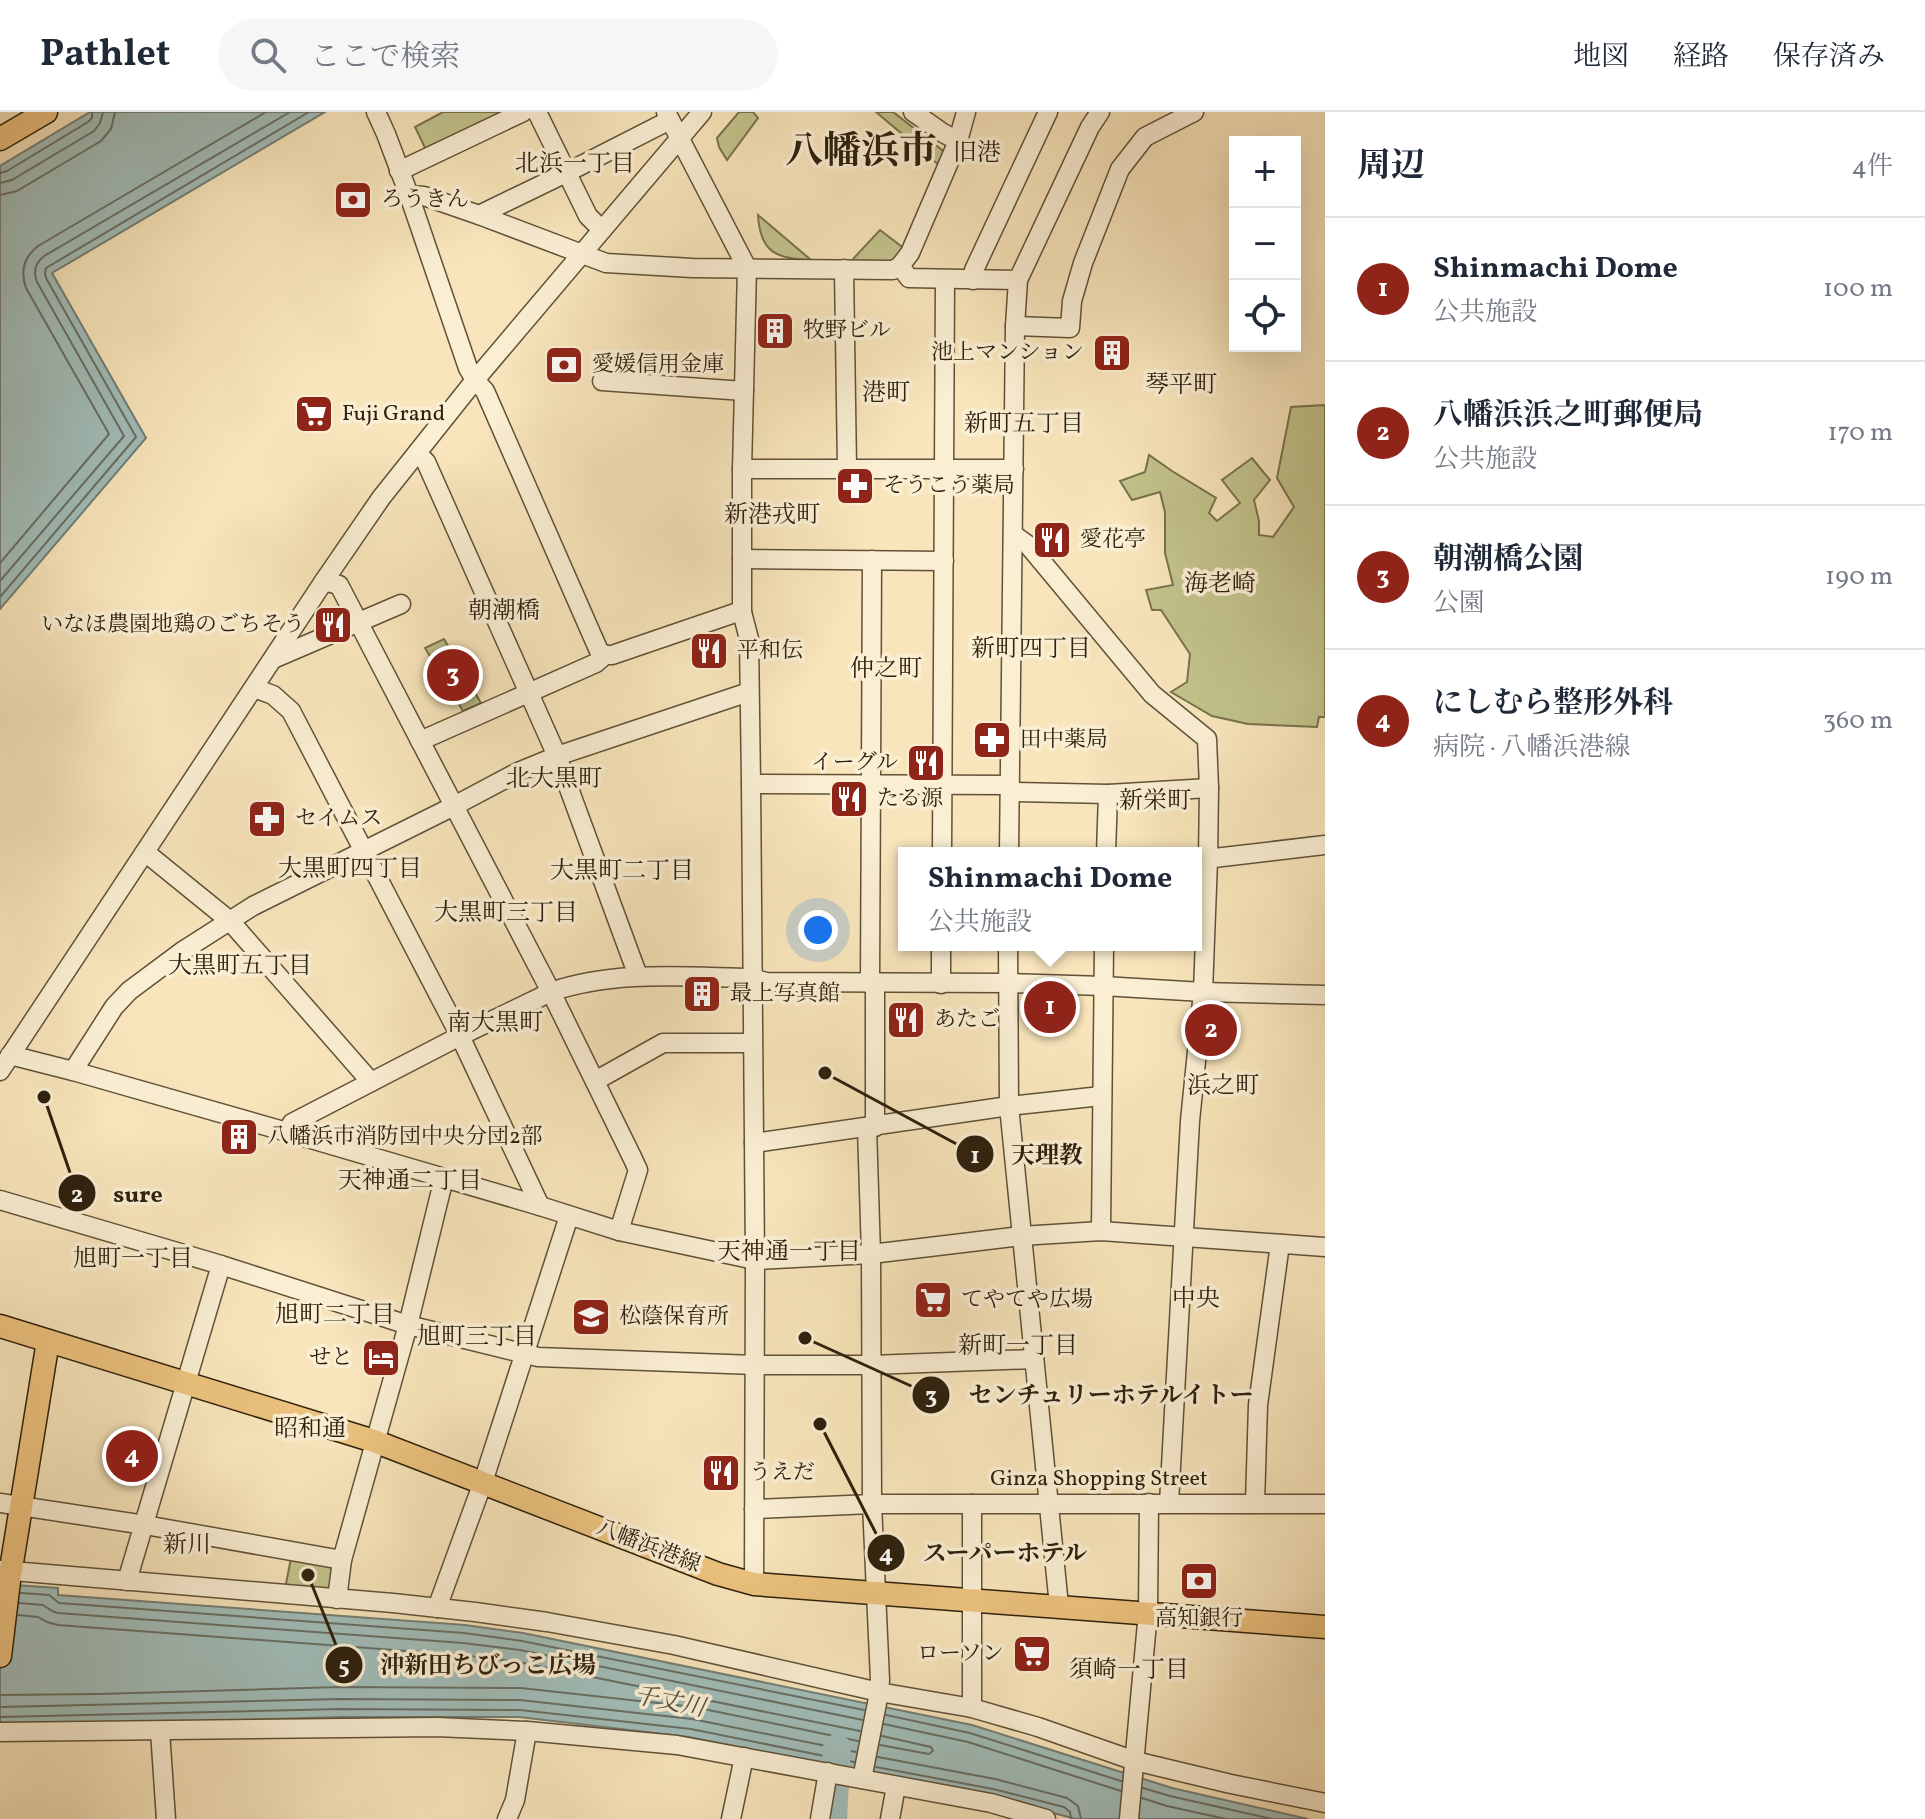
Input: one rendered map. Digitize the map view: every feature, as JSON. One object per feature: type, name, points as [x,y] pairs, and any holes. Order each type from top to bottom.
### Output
[{"type":"main road","points":[[0,139],[46,112]]},
{"type":"main road","name":"八幡浜港線","points":[[0,1326],[374,1441],[718,1574],[754,1584],[1325,1627]]},
{"type":"main road","points":[[0,1656],[11,1504],[48,1341]]},
{"type":"street","points":[[376,112],[409,195],[468,368],[485,391],[599,651],[612,655],[742,612]]},
{"type":"street","points":[[399,171],[523,112]]},
{"type":"street","points":[[537,112],[588,216],[602,230]]},
{"type":"street","points":[[702,112],[475,380],[381,498],[5,1063],[73,1071],[619,1231],[755,1260],[871,1254],[1021,1236],[1101,1231],[1325,1247]]},
{"type":"street","points":[[913,112],[958,141]]},
{"type":"street","points":[[409,195],[424,196],[606,263],[692,268],[893,270],[910,253],[958,141],[966,112]]},
{"type":"street","points":[[973,280],[974,270],[1048,112]]},
{"type":"street","points":[[1009,847],[1018,280],[1090,127],[1100,112]]},
{"type":"street","points":[[1015,326],[1070,328],[1072,301],[1083,263],[1120,169],[1145,137],[1194,112]]},
{"type":"street","points":[[479,215],[566,173],[668,116],[747,268],[742,612],[749,639],[751,784],[754,1584]]},
{"type":"street","points":[[900,266],[909,278],[1018,280]]},
{"type":"street","points":[[844,269],[847,469]]},
{"type":"street","points":[[942,847],[945,280]]},
{"type":"street","points":[[602,381],[744,391]]},
{"type":"street","points":[[417,453],[426,462],[557,756],[638,976]]},
{"type":"street","points":[[742,469],[1014,469]]},
{"type":"street","points":[[1014,535],[1028,545],[1152,694],[1207,739],[1209,788],[1202,860],[1203,992],[1190,1121],[1169,1503]]},
{"type":"street","points":[[742,559],[944,561]]},
{"type":"street","points":[[863,1776],[879,1695],[871,1365],[872,560]]},
{"type":"street","points":[[324,581],[339,585],[551,992],[638,1170],[619,1231]]},
{"type":"street","points":[[273,659],[401,604]]},
{"type":"street","points":[[420,741],[596,663],[605,655]]},
{"type":"street","points":[[254,688],[273,695],[291,711],[460,1036],[540,1206]]},
{"type":"street","points":[[73,1071],[114,1007],[129,991],[184,950],[253,906],[518,772],[749,692]]},
{"type":"street","points":[[751,784],[943,785],[1108,794],[1209,788]]},
{"type":"street","points":[[1106,847],[1108,794]]},
{"type":"street","points":[[1202,860],[1325,845]]},
{"type":"street","points":[[145,852],[230,921],[371,1082]]},
{"type":"street","points":[[941,951],[941,984]]},
{"type":"street","points":[[1008,951],[1009,1106],[1059,1606]]},
{"type":"street","points":[[1101,1231],[1104,951]]},
{"type":"street","points":[[287,1132],[292,1123],[460,1036],[551,992],[575,984],[638,976],[752,978],[766,982],[1008,983],[1325,995]]},
{"type":"street","points":[[595,1081],[663,1043],[752,1043]]},
{"type":"street","points":[[754,1143],[1009,1106],[1101,1096]]},
{"type":"street","points":[[337,1599],[342,1560],[408,1325],[444,1178]]},
{"type":"street","points":[[0,1200],[221,1265],[408,1325],[538,1357],[755,1365],[871,1365],[1034,1359]]},
{"type":"street","points":[[437,1608],[483,1482],[569,1216]]},
{"type":"street","points":[[1255,1503],[1258,1405],[1280,1244]]},
{"type":"street","points":[[127,1581],[221,1265]]},
{"type":"street","points":[[1129,1819],[1148,1612],[1149,1503]]},
{"type":"street","points":[[11,1504],[342,1560]]},
{"type":"street","name":"Ginza Shopping Street","points":[[754,1509],[872,1504],[1325,1504]]},
{"type":"street","points":[[972,1504],[972,1708]]},
{"type":"street","points":[[7,1574],[337,1599],[547,1622],[674,1645],[879,1695],[972,1708],[1038,1727],[1134,1764],[1325,1803]]},
{"type":"street","points":[[0,1732],[437,1727],[527,1731],[677,1745],[863,1776],[896,1786],[967,1799],[991,1811],[1046,1819]]},
{"type":"street","points":[[160,1731],[166,1819]]},
{"type":"street","points":[[507,1819],[515,1800],[527,1731]]},
{"type":"street","points":[[731,1819],[744,1757]]},
{"type":"street","points":[[820,1819],[828,1772]]},
{"type":"street","points":[[890,1819],[896,1786]]},
{"type":"street","points":[[964,1819],[967,1799]]},
{"type":"green space","points":[[443,112],[507,112],[426,150],[415,127]]},
{"type":"green space","points":[[739,112],[753,112],[758,118],[727,160],[717,138]]},
{"type":"green space","points":[[876,112],[893,112],[946,153],[940,166]]},
{"type":"green space","points":[[758,215],[811,260],[789,258],[772,251],[762,238]]},
{"type":"green space","points":[[880,230],[910,253],[900,266],[854,269],[853,259]]},
{"type":"green space","points":[[1325,405],[1325,717],[1319,717],[1317,727],[1248,724],[1212,716],[1171,692],[1187,682],[1190,654],[1161,610],[1152,610],[1146,590],[1173,585],[1165,553],[1165,512],[1160,492],[1132,500],[1120,481],[1145,472],[1149,455],[1216,498],[1209,513],[1217,521],[1240,503],[1222,480],[1252,458],[1270,480],[1254,500],[1259,535],[1273,537],[1294,507],[1277,478],[1291,407]]},
{"type":"green space","points":[[444,639],[481,703],[463,711],[425,648]]},
{"type":"green space","points":[[291,1558],[341,1567],[341,1599],[284,1594]]},
{"type":"water","points":[[90,112],[325,112],[52,273],[146,438],[0,609],[0,166]]},
{"type":"water","name":"千丈川","points":[[0,1584],[58,1588],[58,1595],[465,1625],[523,1633],[972,1725],[1172,1788],[1308,1819],[1076,1819],[991,1797],[689,1737],[519,1717],[341,1717],[0,1725]]},
{"type":"waterway","points":[[833,1819],[837,1748]]},
{"type":"place","name":"ろうきん","points":[[353,200]]},
{"type":"place","name":"牧野ビル","points":[[775,331]]},
{"type":"place","name":"池上マンション","points":[[1112,353]]},
{"type":"place","name":"愛媛信用金庫","points":[[564,365]]},
{"type":"place","name":"Fuji Grand","points":[[314,414]]},
{"type":"place","name":"そうこう薬局","points":[[855,486]]},
{"type":"place","name":"愛花亭","points":[[1052,540]]},
{"type":"place","name":"いなほ農園地鶏のごちそう","points":[[333,625]]},
{"type":"place","name":"平和伝","points":[[709,651]]},
{"type":"place","name":"朝潮橋公園","points":[[453,675]]},
{"type":"place","name":"田中薬局","points":[[992,740]]},
{"type":"place","name":"イーグル","points":[[926,763]]},
{"type":"place","name":"たる源","points":[[849,799]]},
{"type":"place","name":"セイムス","points":[[267,819]]},
{"type":"place","name":"最上写真館","points":[[702,994]]},
{"type":"place","name":"Shinmachi Dome","points":[[1050,1007]]},
{"type":"place","name":"あたご","points":[[906,1020]]},
{"type":"place","name":"八幡浜浜之町郵便局","points":[[1211,1030]]},
{"type":"place","name":"天理教","points":[[825,1073]]},
{"type":"place","name":"sure","points":[[44,1097]]},
{"type":"place","name":"八幡浜市消防団中央分団2部","points":[[239,1137]]},
{"type":"place","name":"てやてや広場","points":[[933,1300]]},
{"type":"place","name":"松蔭保育所","points":[[591,1317]]},
{"type":"place","name":"センチュリーホテルイトー","points":[[805,1338]]},
{"type":"place","name":"せと","points":[[381,1358]]},
{"type":"place","name":"スーパーホテル","points":[[820,1424]]},
{"type":"place","name":"にしむら整形外科","points":[[132,1456]]},
{"type":"place","name":"うえだ","points":[[721,1473]]},
{"type":"place","name":"沖新田ちびっこ広場","points":[[308,1575]]},
{"type":"place","name":"高知銀行","points":[[1199,1581]]},
{"type":"place","name":"ローソン","points":[[1032,1654]]},
{"type":"district","name":"八幡浜市","points":[[861,153]]},
{"type":"district","name":"旧港","points":[[977,154]]},
{"type":"district","name":"北浜一丁目","points":[[575,165]]},
{"type":"district","name":"琴平町","points":[[1181,386]]},
{"type":"district","name":"港町","points":[[886,394]]},
{"type":"district","name":"新町五丁目","points":[[1024,425]]},
{"type":"district","name":"新港戎町","points":[[772,516]]},
{"type":"district","name":"海老崎","points":[[1220,585]]},
{"type":"district","name":"朝潮橋","points":[[504,612]]},
{"type":"district","name":"新町四丁目","points":[[1031,650]]},
{"type":"district","name":"仲之町","points":[[886,670]]},
{"type":"district","name":"北大黒町","points":[[554,780]]},
{"type":"district","name":"新栄町","points":[[1155,802]]},
{"type":"district","name":"大黒町四丁目","points":[[350,870]]},
{"type":"district","name":"大黒町二丁目","points":[[622,872]]},
{"type":"district","name":"大黒町三丁目","points":[[506,914]]},
{"type":"district","name":"大黒町五丁目","points":[[240,967]]},
{"type":"district","name":"南大黒町","points":[[495,1024]]},
{"type":"district","name":"浜之町","points":[[1223,1087]]},
{"type":"district","name":"天神通二丁目","points":[[410,1182]]},
{"type":"district","name":"天神通一丁目","points":[[789,1253]]},
{"type":"district","name":"旭町一丁目","points":[[133,1260]]},
{"type":"district","name":"中央","points":[[1196,1300]]},
{"type":"district","name":"旭町二丁目","points":[[335,1316]]},
{"type":"district","name":"旭町三丁目","points":[[477,1338]]},
{"type":"district","name":"新町一丁目","points":[[1018,1347]]},
{"type":"district","name":"昭和通","points":[[310,1430]]},
{"type":"district","name":"新川","points":[[187,1546]]},
{"type":"district","name":"須崎一丁目","points":[[1129,1671]]}]
